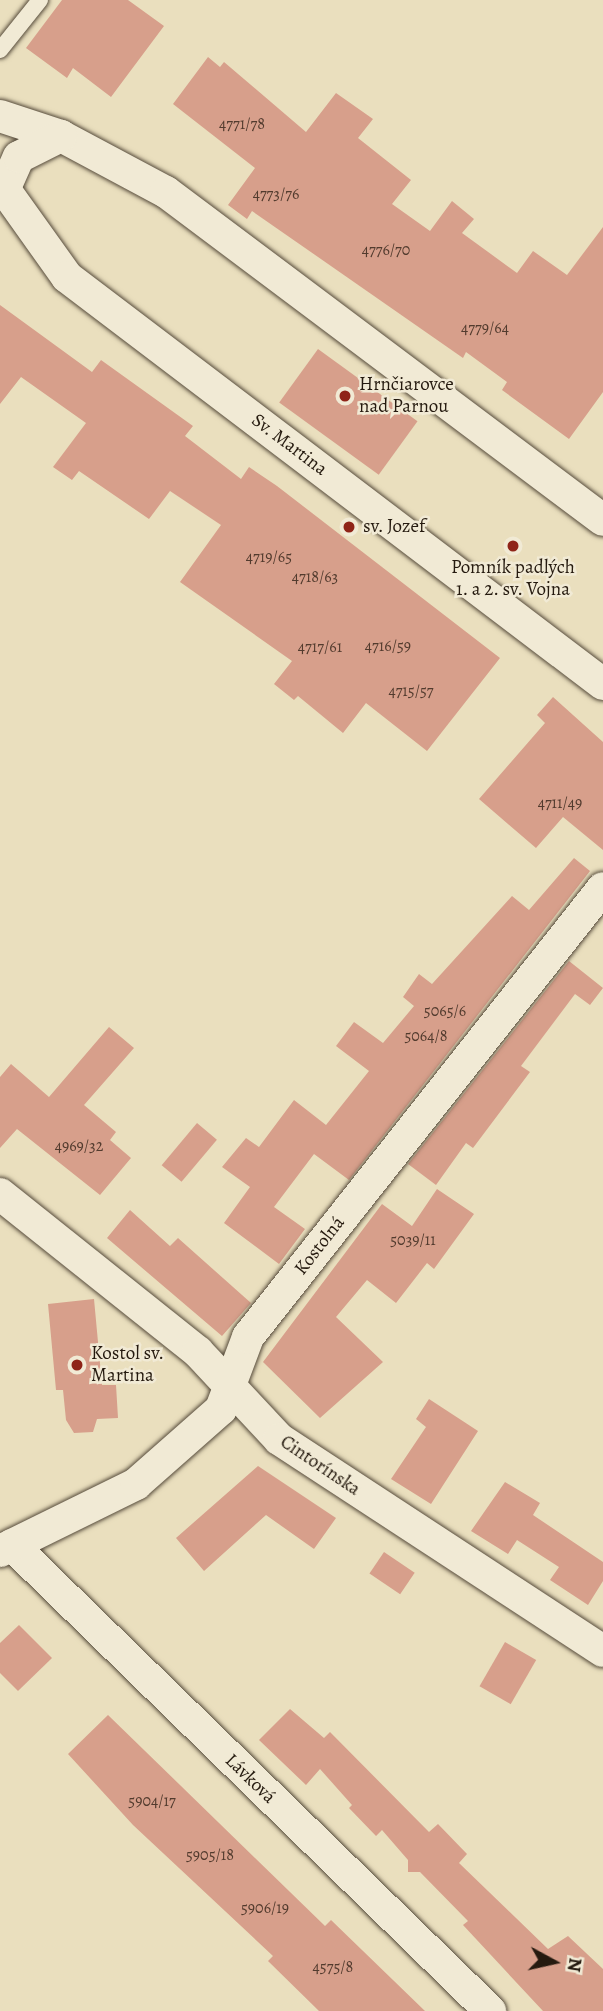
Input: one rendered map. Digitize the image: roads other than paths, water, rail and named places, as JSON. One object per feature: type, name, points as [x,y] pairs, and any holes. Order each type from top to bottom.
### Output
[{"type":"street","points":[[0,116],[61,136],[166,192],[603,520]]},
{"type":"street","points":[[2,187],[19,157],[61,136]]},
{"type":"street","name":"Sv. Martina","points":[[2,187],[67,277],[603,684]]},
{"type":"street","name":"Kostolná","points":[[6,1548],[136,1484],[221,1409],[248,1337],[603,888]]},
{"type":"street","name":"Cintorínska","points":[[0,1194],[198,1352],[279,1439],[603,1651]]},
{"type":"street","name":"Lávková","points":[[6,1548],[490,2011]]},
{"type":"lane","points":[[0,50],[40,0]]},
{"type":"place","name":"Hrnčiarovce nad Parnou","points":[[345,396]]},
{"type":"place","name":"sv. Jozef","points":[[349,527]]},
{"type":"place","name":"Pomník padlých 1. a 2. sv. Vojna","points":[[513,546]]},
{"type":"place","name":"Kostol sv. Martina","points":[[77,1365]]}]
